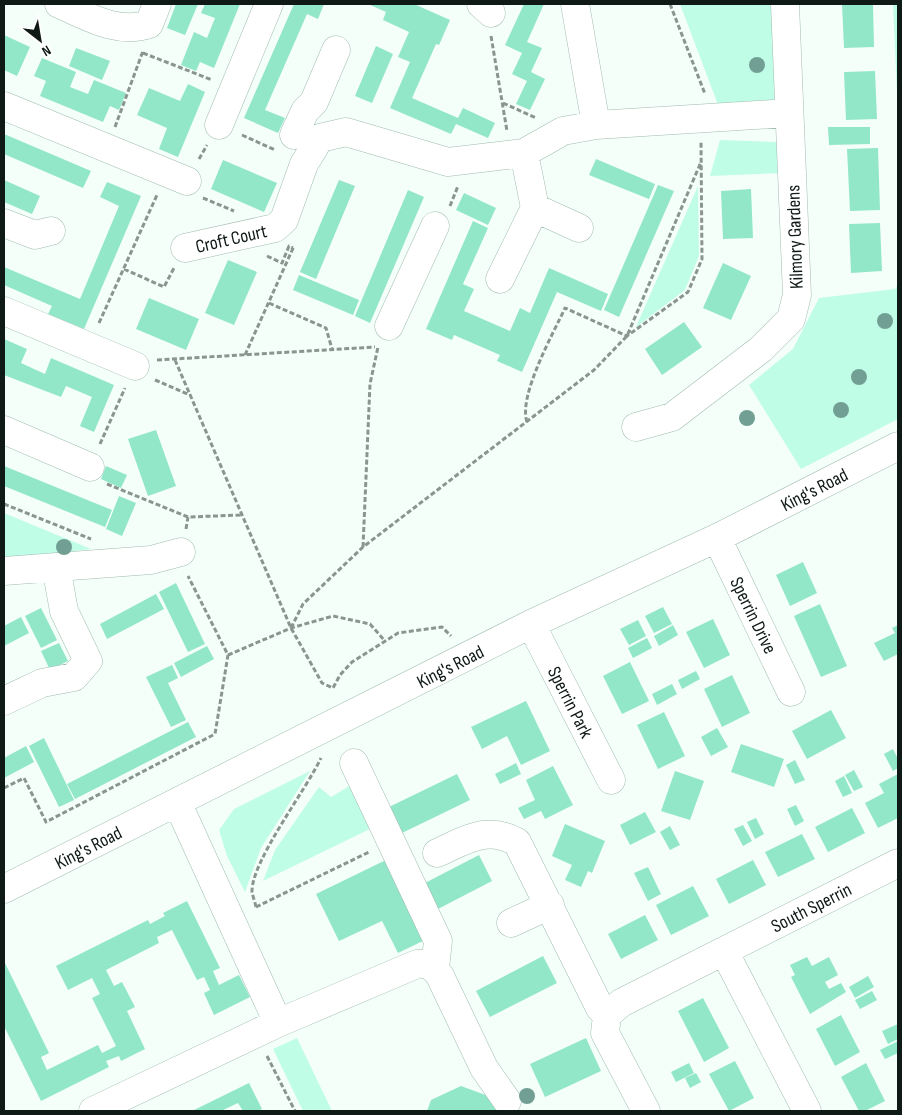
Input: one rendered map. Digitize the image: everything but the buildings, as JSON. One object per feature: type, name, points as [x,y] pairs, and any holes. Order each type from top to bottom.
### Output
[{"type":"street","points":[[59,4],[111,25],[140,41],[157,4]]},
{"type":"street","points":[[219,125],[269,4]]},
{"type":"street","points":[[575,4],[596,125]]},
{"type":"street","name":"Kilmory Gardens","points":[[636,426],[672,417],[762,349],[791,319],[797,295],[785,4]]},
{"type":"street","points":[[294,135],[306,112],[314,102],[336,50]]},
{"type":"street","points":[[314,102],[331,114],[339,132],[346,132],[448,162],[518,154],[563,131],[596,125],[789,113]]},
{"type":"street","points":[[4,106],[177,177]]},
{"type":"street","name":"Croft Court","points":[[185,248],[253,235],[275,228],[284,220],[304,164],[320,138],[339,132]]},
{"type":"street","points":[[500,279],[535,208],[518,154]]},
{"type":"street","points":[[535,208],[579,228]]},
{"type":"street","points":[[4,222],[35,235],[50,230]]},
{"type":"street","points":[[384,336],[435,226]]},
{"type":"street","points":[[4,311],[135,366]]},
{"type":"street","points":[[4,430],[90,467]]},
{"type":"street","name":"King's Road","points":[[4,889],[531,624],[717,538],[898,446]]},
{"type":"street","name":"Sperrin Drive","points":[[717,538],[792,692]]},
{"type":"street","points":[[4,571],[151,560],[181,552]]},
{"type":"street","points":[[4,701],[42,683],[74,677],[88,661],[64,611],[56,567]]},
{"type":"street","name":"Sperrin Park","points":[[531,624],[611,780]]},
{"type":"street","points":[[354,763],[438,941],[435,968],[484,1068],[507,1102]]},
{"type":"street","points":[[177,802],[230,920],[267,1028]]},
{"type":"street","points":[[437,853],[481,833],[504,835],[516,842],[550,905],[600,1008],[607,1015],[605,1033],[646,1111]]},
{"type":"street","name":"South Sperrin","points":[[607,1015],[621,1003],[898,863]]},
{"type":"street","points":[[511,923],[550,905]]},
{"type":"street","points":[[724,951],[807,1111]]},
{"type":"street","points":[[93,1111],[267,1028],[417,964],[426,964],[435,968]]},
{"type":"path","points":[[291,628],[303,604],[363,547],[594,370],[627,336],[688,292],[702,259],[701,162],[707,118],[670,4]]},
{"type":"path","points":[[486,8],[491,40],[518,154]]},
{"type":"path","points":[[107,148],[140,41],[234,89]]},
{"type":"path","points":[[88,347],[124,269],[177,177],[219,125],[304,164]]},
{"type":"path","points":[[627,336],[701,162]]},
{"type":"path","points":[[177,177],[189,193],[253,219],[253,235]]},
{"type":"path","points":[[124,269],[164,287],[185,248]]},
{"type":"path","points":[[269,303],[326,328],[332,350]]},
{"type":"path","points":[[527,422],[524,413],[527,394],[565,308],[627,336]]},
{"type":"path","points":[[242,516],[188,517],[87,477],[135,366],[140,361],[332,350],[384,336]]},
{"type":"path","points":[[363,547],[370,384],[384,336]]},
{"type":"path","points":[[175,360],[291,628],[322,683],[333,688],[340,675],[352,662],[398,633],[442,627],[470,656]]},
{"type":"path","points":[[135,366],[141,374],[190,395]]},
{"type":"path","points":[[4,504],[97,542]]},
{"type":"path","points":[[4,788],[24,778],[46,822],[216,734],[228,655],[188,576],[181,552]]},
{"type":"path","points":[[228,655],[291,628],[333,616],[370,624],[385,641]]},
{"type":"path","points":[[256,907],[252,891],[259,863],[311,780],[323,755]]},
{"type":"path","points":[[230,920],[390,842]]},
{"type":"path","points":[[267,1028],[296,1111]]},
{"type":"green space","points":[[680,4],[772,4],[779,91],[771,103],[720,110]]},
{"type":"green space","points":[[893,4],[898,4],[898,115]]},
{"type":"green space","points":[[720,140],[778,142],[779,173],[710,176]]},
{"type":"green space","points":[[698,186],[699,256],[685,290],[636,327]]},
{"type":"green space","points":[[898,285],[898,419],[801,469],[749,385],[793,349],[819,298],[895,289]]},
{"type":"green space","points":[[4,513],[91,549],[4,559]]},
{"type":"green space","points":[[310,771],[261,848],[245,892],[227,856],[219,830],[234,809]]},
{"type":"green space","points":[[356,782],[376,826],[263,881],[275,850],[319,787],[331,797]]},
{"type":"green space","points":[[297,1038],[332,1111],[303,1111],[273,1049]]}]
